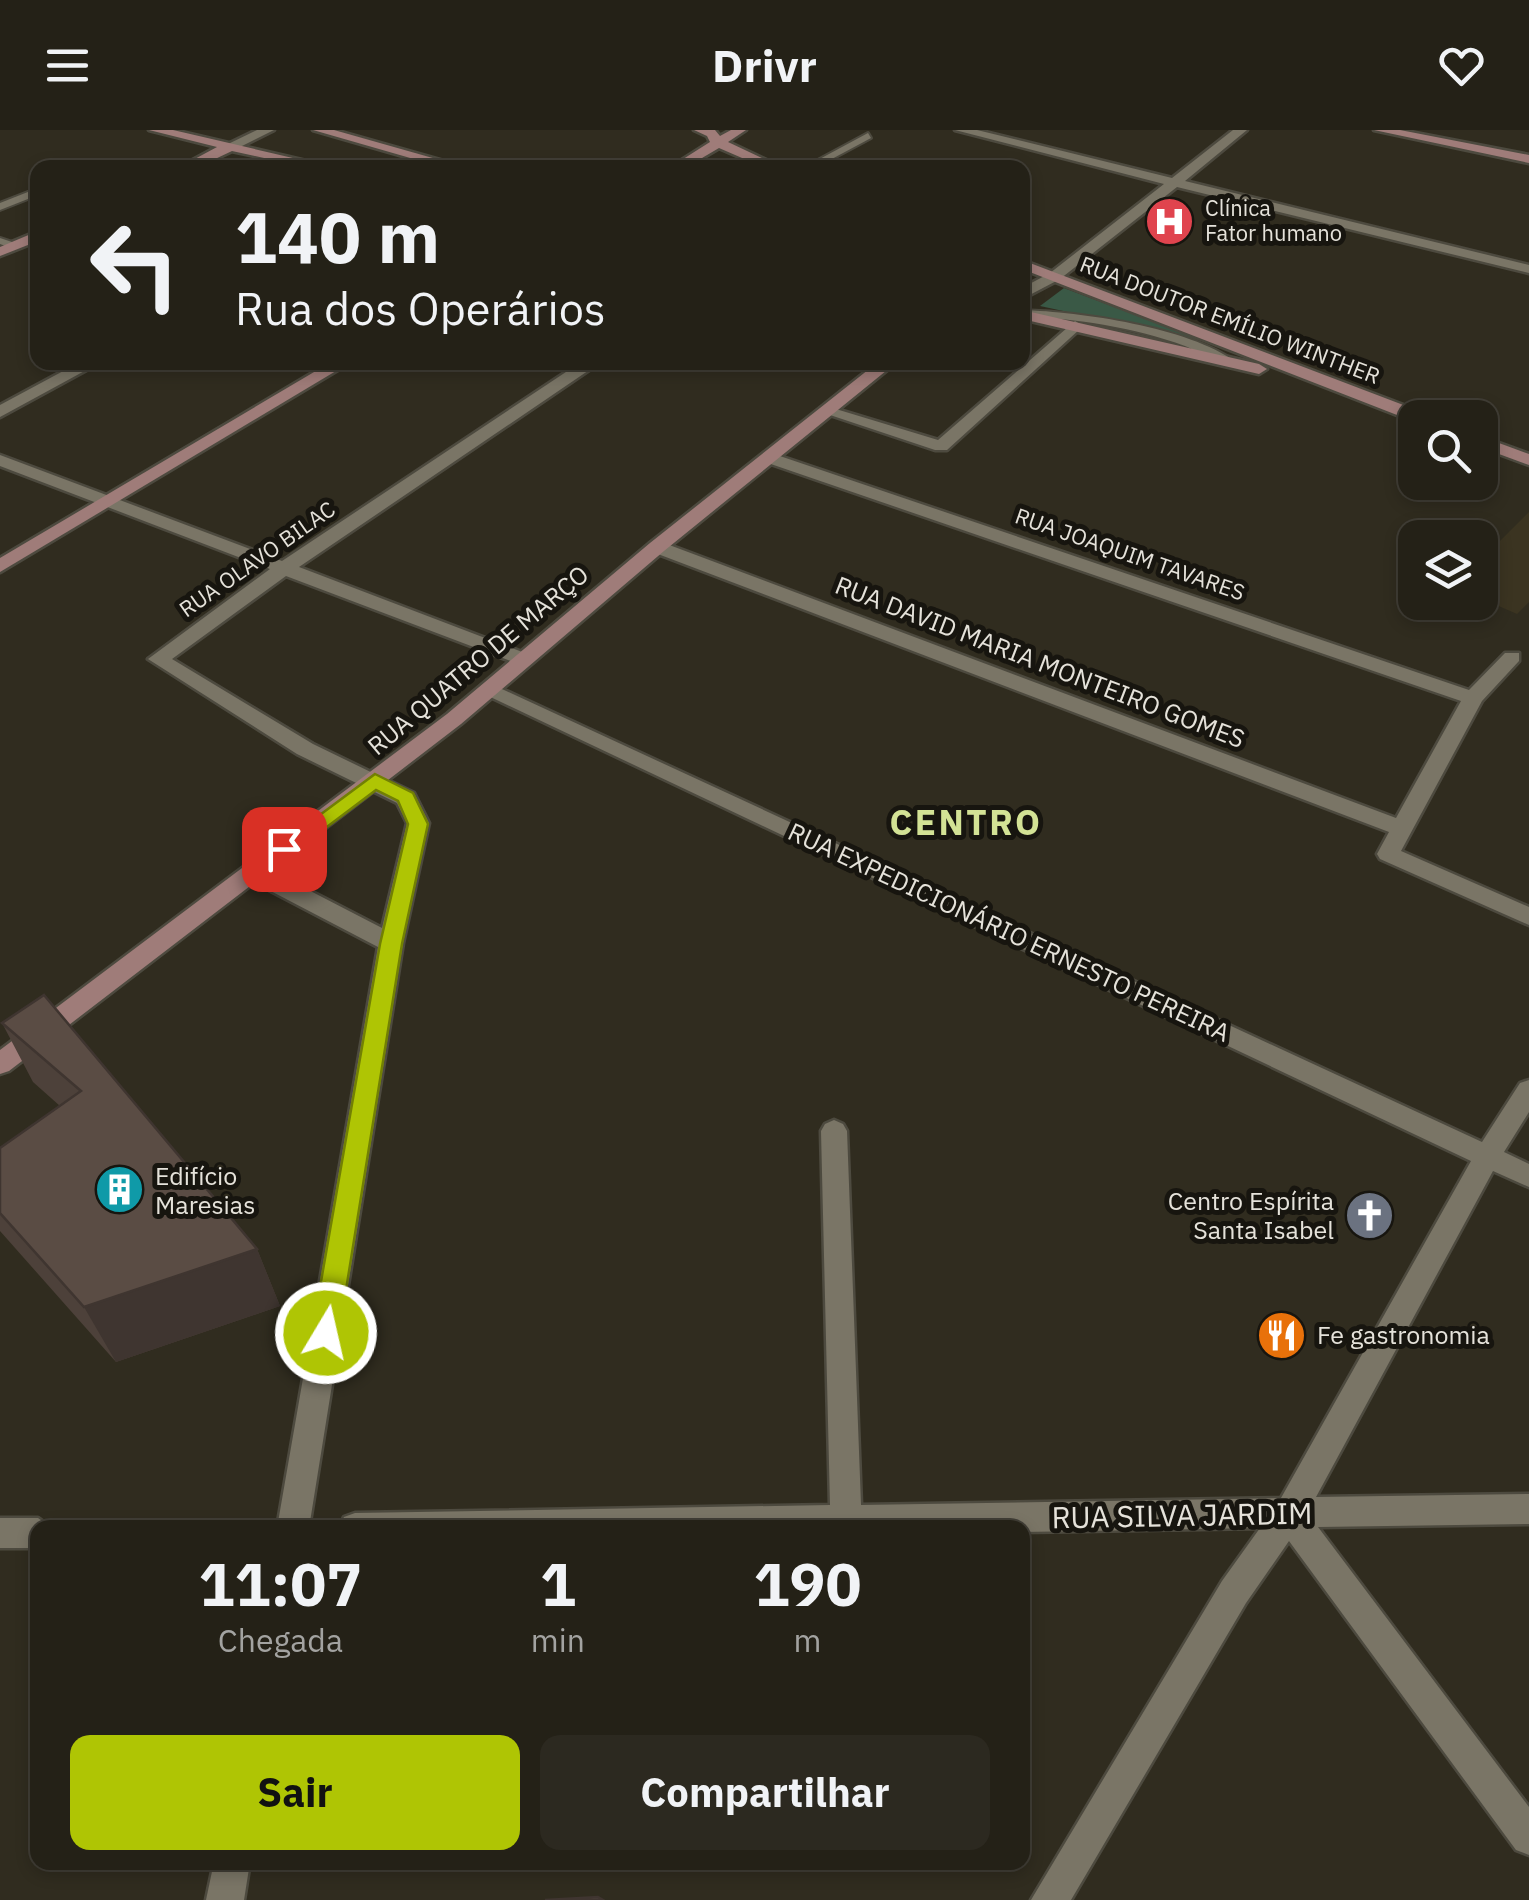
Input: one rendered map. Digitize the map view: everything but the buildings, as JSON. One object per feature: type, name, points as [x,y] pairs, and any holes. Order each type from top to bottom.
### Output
[{"type":"main road","points":[[155,130],[294,160]]},
{"type":"main road","points":[[319,130],[432,160]]},
{"type":"main road","points":[[700,130],[759,160]]},
{"type":"main road","points":[[688,160],[740,130]]},
{"type":"main road","points":[[1380,130],[1529,159]]},
{"type":"main road","points":[[201,160],[231,146]]},
{"type":"main road","points":[[5,246],[30,238]]},
{"type":"main road","name":"RUA DOUTOR EMÍLIO WINTHER","points":[[1030,267],[1398,409]]},
{"type":"main road","points":[[1030,316],[1356,392]]},
{"type":"main road","points":[[0,566],[330,370]]},
{"type":"main road","name":"RUA QUATRO DE MARÇO","points":[[0,1064],[375,781],[657,547],[879,370]]},
{"type":"main road","points":[[1498,448],[1529,460]]},
{"type":"street","points":[[231,146],[268,130]]},
{"type":"street","points":[[961,130],[1529,269]]},
{"type":"street","points":[[1030,290],[1055,276],[1240,130]]},
{"type":"street","points":[[1030,366],[1074,326]]},
{"type":"street","points":[[0,412],[78,370]]},
{"type":"street","name":"RUA OLAVO BILAC","points":[[375,781],[305,749],[158,660],[286,567],[581,370]]},
{"type":"street","points":[[826,411],[941,446],[1025,370]]},
{"type":"street","name":"RUA JOAQUIM TAVARES","points":[[771,458],[1473,698]]},
{"type":"street","points":[[0,460],[523,659]]},
{"type":"street","name":"RUA DAVID MARIA MONTEIRO GOMES","points":[[657,547],[1402,829]]},
{"type":"street","points":[[1512,657],[1473,698],[1388,854],[1529,917]]},
{"type":"street","name":"RUA EXPEDICIONÁRIO ERNESTO PEREIRA","points":[[489,689],[1529,1176]]},
{"type":"street","points":[[294,1520],[391,944],[418,824],[406,798],[375,781]]},
{"type":"street","points":[[254,872],[391,944]]},
{"type":"street","points":[[1050,1900],[1234,1592],[1289,1515],[1488,1156],[1529,1090]]},
{"type":"street","points":[[834,1131],[846,1520]]},
{"type":"street","name":"RUA SILVA JARDIM","points":[[973,1520],[1529,1509]]},
{"type":"street","points":[[1289,1515],[1529,1838]]},
{"type":"street","points":[[0,1533],[30,1532]]},
{"type":"street","points":[[225,1900],[231,1870]]},
{"type":"lane","points":[[822,160],[868,136]]},
{"type":"lane","points":[[0,207],[30,195]]},
{"type":"lane","points":[[1030,315],[1081,318],[1196,346],[1230,362]]},
{"type":"shaded area","points":[[1529,512],[1529,602],[1517,614],[1498,606],[1498,543]]},
{"type":"green space","points":[[1064,288],[1207,342],[1040,306]]},
{"type":"place","name":"Clínica Fator humano","points":[[1170,221]]},
{"type":"place","name":"Edifício Maresias","points":[[120,1190]]},
{"type":"place","name":"Centro Espírita Santa Isabel","points":[[1369,1215]]},
{"type":"place","name":"Fe gastronomia","points":[[1282,1335]]},
{"type":"district","name":"CENTRO","points":[[966,823]]},
{"type":"route","points":[[284,849],[375,781],[406,798],[418,824],[391,944],[326,1333]]}]
